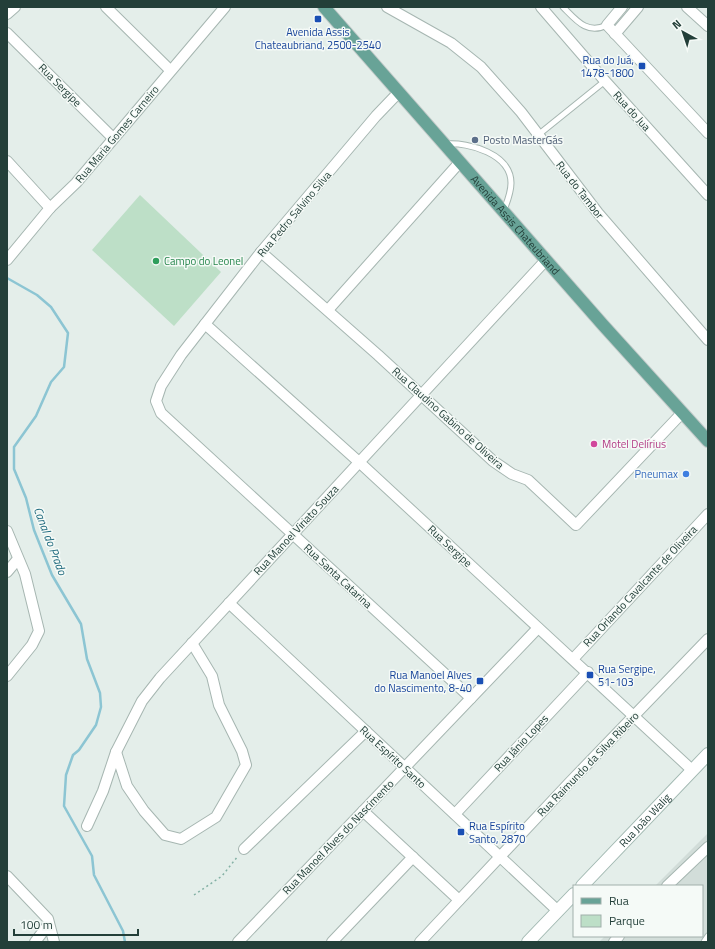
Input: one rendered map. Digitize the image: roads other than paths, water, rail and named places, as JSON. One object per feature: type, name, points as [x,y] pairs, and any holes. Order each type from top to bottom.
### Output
[{"type":"main road","name":"Avenida Assis Chateubriand","points":[[324,7],[400,92],[443,144],[708,441]]},
{"type":"street","points":[[7,14],[15,7]]},
{"type":"street","points":[[106,7],[170,70]]},
{"type":"street","name":"Rua Maria Gomes Carneiro","points":[[7,260],[50,208],[76,183],[170,70],[225,7]]},
{"type":"street","name":"Rua do Tambor","points":[[387,7],[400,10],[468,55],[502,88],[598,213],[708,340]]},
{"type":"street","name":"Rua do Jua","points":[[541,7],[605,81],[708,195]]},
{"type":"street","points":[[622,7],[607,25],[708,133]]},
{"type":"street","points":[[615,34],[638,7]]},
{"type":"street","points":[[687,7],[708,26]]},
{"type":"street","name":"Rua Sergipe","points":[[7,33],[113,138]]},
{"type":"street","name":"Rua Pedro Salvino Silva","points":[[156,401],[161,386],[181,355],[205,324],[262,252],[376,116],[400,92]]},
{"type":"street","points":[[7,162],[50,208]]},
{"type":"street","points":[[328,310],[460,162]]},
{"type":"street","name":"Rua Claudino Gabino de Oliveira","points":[[262,252],[328,310],[492,460],[512,474],[528,480],[576,525],[682,413]]},
{"type":"street","name":"Rua Manoel Viriato Souza","points":[[87,826],[103,791],[116,752],[142,701],[160,678],[546,260]]},
{"type":"street","name":"Rua Sergipe","points":[[205,324],[359,462],[538,628],[588,672],[692,770]]},
{"type":"street","name":"Rua Santa Catarina","points":[[156,401],[161,412],[471,698]]},
{"type":"street","name":"Rua Orlando Cavalcante de Oliveira","points":[[573,659],[708,514]]},
{"type":"street","points":[[7,531],[25,574],[39,631],[32,645],[7,676]]},
{"type":"street","points":[[7,572],[18,559]]},
{"type":"street","name":"Rua Espírito Santo","points":[[229,603],[558,911]]},
{"type":"street","name":"Rua Manoel Alves do Nascimento","points":[[238,942],[538,628]]},
{"type":"street","name":"Rua Raimundo da Silva Ribeiro","points":[[420,942],[634,715],[708,639]]},
{"type":"street","points":[[116,752],[127,786],[144,812],[165,835],[181,839],[216,817],[246,765],[242,751],[219,705],[212,676],[192,643]]},
{"type":"street","name":"Rua Jânio Lopes","points":[[455,814],[588,672]]},
{"type":"street","points":[[244,849],[366,731]]},
{"type":"street","name":"Rua João Walig","points":[[583,885],[708,754]]},
{"type":"street","points":[[363,811],[459,900]]},
{"type":"street","points":[[668,885],[708,847]]},
{"type":"street","points":[[332,942],[413,857]]},
{"type":"street","points":[[7,878],[48,919],[48,925],[54,942]]},
{"type":"street","points":[[528,942],[573,895]]},
{"type":"street","points":[[35,942],[48,925]]},
{"type":"lane","points":[[563,7],[579,24],[588,28],[597,28],[607,25]]},
{"type":"lane","points":[[538,135],[605,81]]},
{"type":"lane","points":[[443,144],[465,144],[477,147],[496,158],[505,167],[509,173],[511,183],[509,198],[503,211]]},
{"type":"lane","points":[[704,942],[708,936]]},
{"type":"waterway","name":"Canal do Prado","points":[[7,278],[37,295],[51,307],[68,333],[64,367],[51,382],[36,416],[14,447],[14,469],[26,498],[34,530],[52,575],[81,624],[87,659],[100,693],[101,707],[96,725],[79,750],[73,755],[66,775],[64,806],[92,856],[94,875],[123,931],[125,942]]},
{"type":"place","name":"Avenida Assis Chateaubriand, 2500-2540","points":[[318,19]]},
{"type":"place","name":"Rua do Juá, 1478-1800","points":[[642,66]]},
{"type":"place","name":"Posto MasterGás","points":[[475,140]]},
{"type":"place","name":"Campo do Leonel","points":[[156,261]]},
{"type":"place","name":"Motel Delírius","points":[[594,444]]},
{"type":"place","name":"Pneumax","points":[[686,474]]},
{"type":"place","name":"Rua Sergipe, 51-103","points":[[590,675]]},
{"type":"place","name":"Rua Manoel Alves do Nascimento, 8-40","points":[[480,681]]},
{"type":"place","name":"Rua Espírito Santo, 2870","points":[[461,832]]}]
